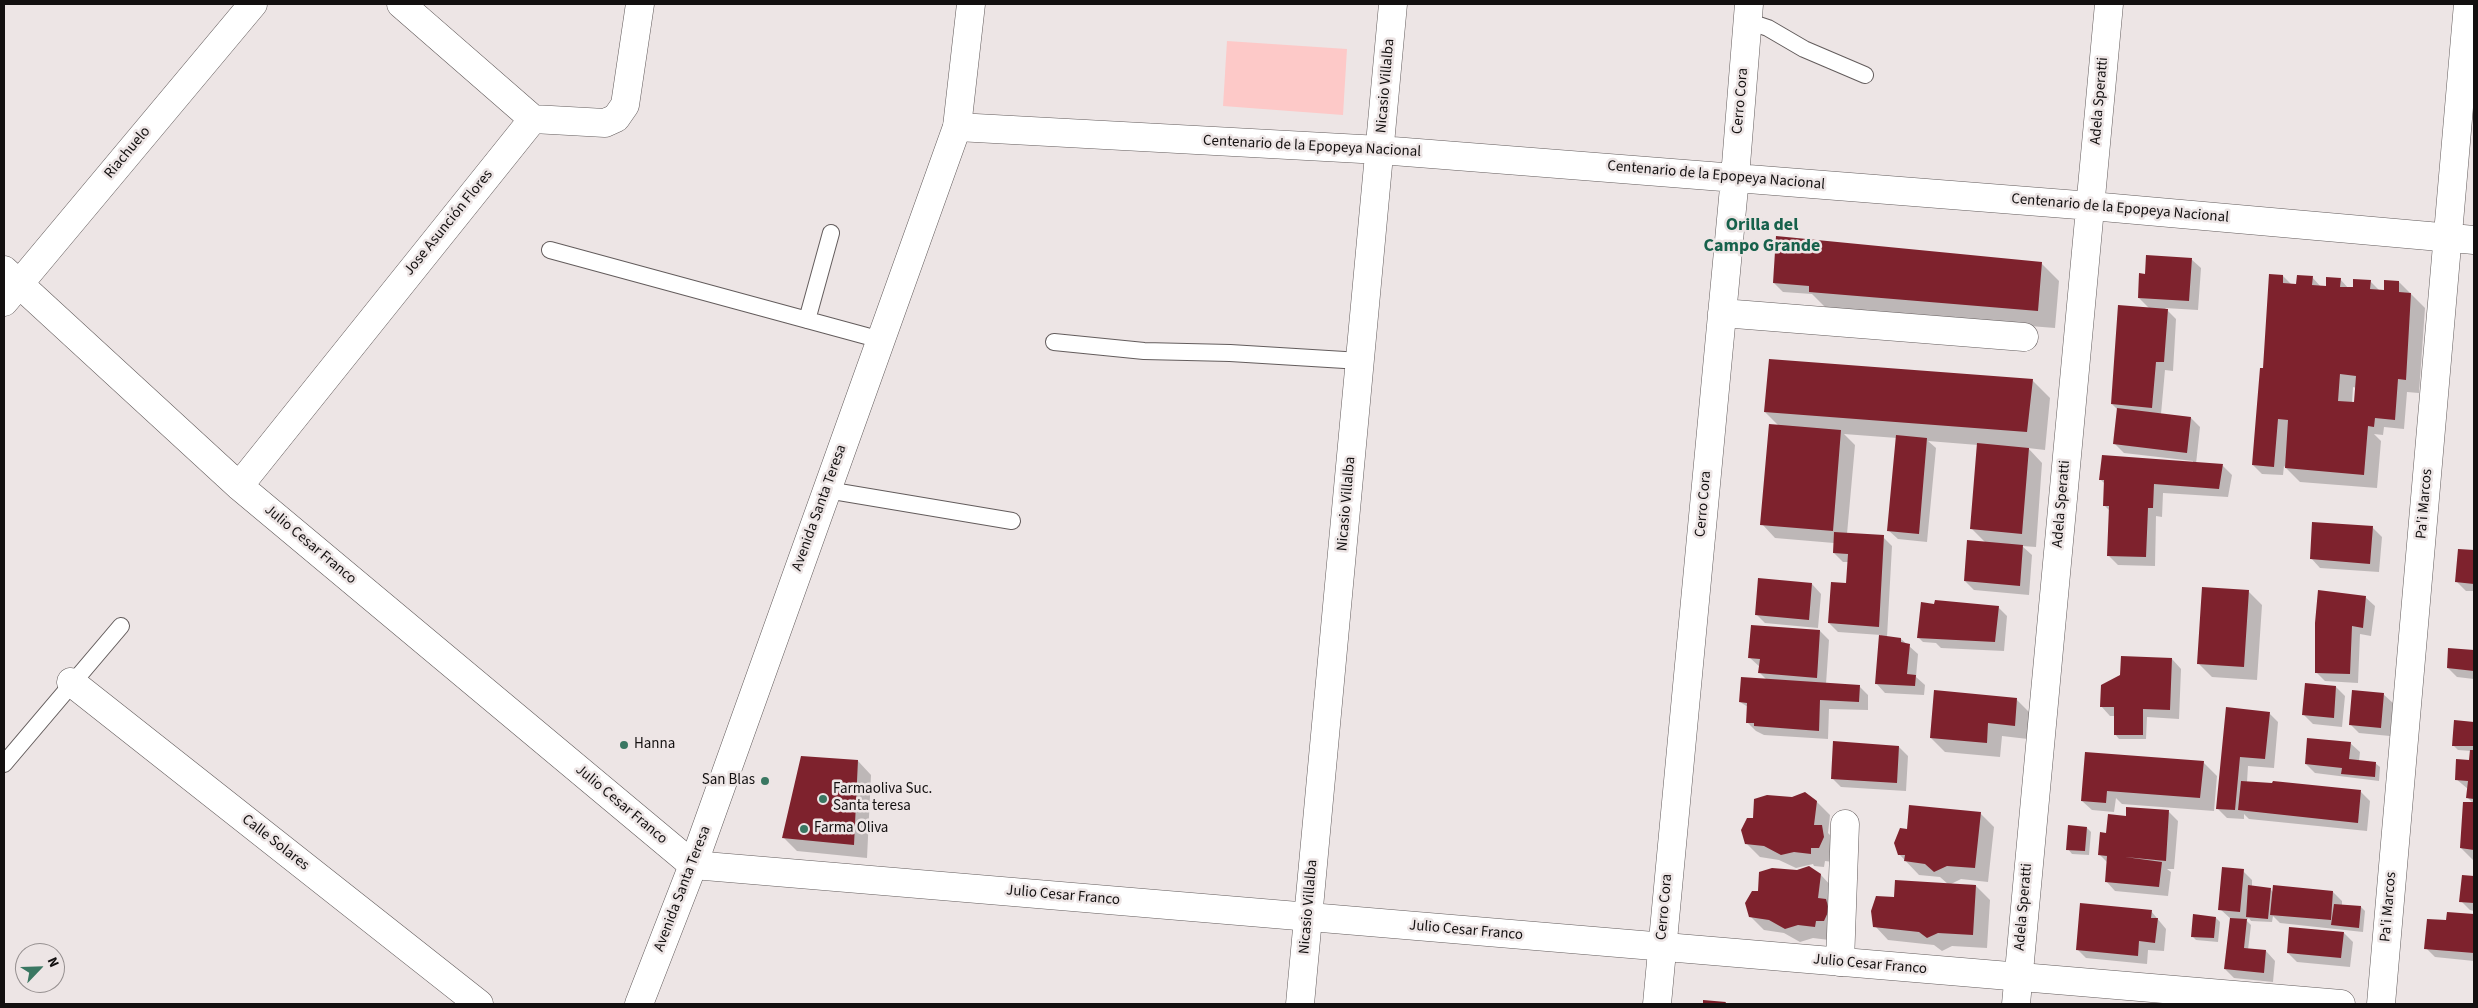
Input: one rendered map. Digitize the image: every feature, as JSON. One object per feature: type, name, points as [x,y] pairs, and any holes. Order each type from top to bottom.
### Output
[{"type":"street","name":"Riachuelo","points":[[9,285],[253,4]]},
{"type":"street","points":[[400,4],[532,119],[604,124],[616,118],[625,105],[640,4]]},
{"type":"street","name":"Avenida Santa Teresa","points":[[639,1004],[693,865],[957,127],[971,4]]},
{"type":"street","name":"Nicasio Villalba","points":[[1300,1004],[1393,4]]},
{"type":"street","name":"Adela Speratti","points":[[2016,1004],[2017,977],[2109,4]]},
{"type":"street","name":"Pa'i Marcos","points":[[2381,1004],[2462,239],[2468,4]]},
{"type":"street","name":"Cerro Cora","points":[[1657,1004],[1735,177],[1748,12]]},
{"type":"street","name":"Jose Asunción Flores","points":[[239,486],[532,119]]},
{"type":"street","name":"Centenario de la Epopeya Nacional","points":[[957,127],[1380,150],[2090,206],[2462,239]]},
{"type":"street","name":"Julio Cesar Franco","points":[[9,285],[239,486],[693,865],[2340,1004]]},
{"type":"street","points":[[1722,312],[2024,337]]},
{"type":"street","name":"Calle Solares","points":[[71,682],[479,1004]]},
{"type":"street","points":[[1840,962],[1845,824]]},
{"type":"lane","points":[[1748,12],[1768,28],[1804,49],[1865,76]]},
{"type":"lane","points":[[807,320],[831,233]]},
{"type":"lane","points":[[550,250],[880,340]]},
{"type":"lane","points":[[1054,342],[1144,351],[1230,353],[1361,361]]},
{"type":"lane","points":[[827,490],[1012,521]]},
{"type":"lane","points":[[4,764],[71,682],[121,626]]},
{"type":"shaded area","points":[[1227,41],[1347,49],[1343,115],[1223,106]]},
{"type":"building","points":[[1776,236],[2042,262],[2038,311],[1809,292],[1809,286],[1773,283]]},
{"type":"building","points":[[2146,255],[2192,258],[2189,301],[2138,298],[2139,273],[2145,274]]},
{"type":"building","points":[[2269,274],[2283,275],[2283,283],[2296,284],[2297,275],[2313,276],[2312,285],[2326,286],[2326,277],[2341,278],[2340,287],[2353,287],[2353,279],[2371,280],[2370,289],[2384,290],[2384,280],[2399,281],[2399,292],[2411,293],[2406,380],[2398,379],[2395,420],[2375,418],[2374,427],[2368,426],[2364,475],[2285,468],[2288,420],[2278,419],[2274,467],[2252,465],[2260,368],[2263,368]],"holes":[[[2340,374],[2356,376],[2354,402],[2338,401]]]},
{"type":"building","points":[[2118,305],[2168,309],[2164,362],[2156,362],[2152,408],[2111,404]]},
{"type":"building","points":[[1769,359],[2033,379],[2027,432],[1764,412]]},
{"type":"building","points":[[2117,408],[2191,417],[2187,453],[2113,444]]},
{"type":"building","points":[[1769,424],[1841,430],[1833,531],[1760,525]]},
{"type":"building","points":[[1896,435],[1927,438],[1919,534],[1887,531]]},
{"type":"building","points":[[1977,443],[2029,448],[2022,534],[1970,529]]},
{"type":"building","points":[[2102,455],[2223,464],[2219,489],[2154,484],[2153,508],[2148,508],[2146,557],[2107,556],[2109,506],[2103,506],[2104,480],[2099,480]]},
{"type":"building","points":[[2312,522],[2373,526],[2370,564],[2310,559]]},
{"type":"building","points":[[1834,532],[1884,535],[1879,627],[1828,623],[1831,582],[1846,583],[1848,554],[1833,553]]},
{"type":"building","points":[[1967,540],[2023,545],[2020,586],[1964,581]]},
{"type":"building","points":[[2458,549],[2474,550],[2474,584],[2455,582]]},
{"type":"building","points":[[1758,578],[1812,583],[1809,620],[1755,615]]},
{"type":"building","points":[[2202,587],[2249,590],[2244,667],[2197,664]]},
{"type":"building","points":[[2318,590],[2366,596],[2363,628],[2352,626],[2350,674],[2315,673],[2315,623]]},
{"type":"building","points":[[1935,600],[1999,606],[1995,642],[1917,638],[1921,602],[1934,604]]},
{"type":"building","points":[[1751,625],[1820,630],[1817,678],[1758,673],[1760,659],[1748,658]]},
{"type":"building","points":[[1879,635],[1901,638],[1901,642],[1910,644],[1907,674],[1916,675],[1915,686],[1875,684]]},
{"type":"building","points":[[2448,648],[2474,650],[2474,671],[2447,668]]},
{"type":"building","points":[[2121,656],[2172,658],[2170,710],[2143,709],[2143,735],[2114,735],[2114,707],[2100,707],[2101,685],[2120,675]]},
{"type":"building","points":[[1741,677],[1860,685],[1859,702],[1820,700],[1819,731],[1754,726],[1754,723],[1746,723],[1747,703],[1739,702]]},
{"type":"building","points":[[2305,683],[2336,686],[2334,718],[2302,715]]},
{"type":"building","points":[[1934,690],[2017,698],[2015,726],[1988,723],[1987,743],[1930,738]]},
{"type":"building","points":[[2352,690],[2384,693],[2381,728],[2349,725]]},
{"type":"building","points":[[2226,707],[2270,712],[2265,759],[2240,757],[2235,810],[2216,809]]},
{"type":"building","points":[[2454,720],[2474,722],[2474,746],[2452,746]]},
{"type":"building","points":[[2307,738],[2351,742],[2349,759],[2376,762],[2375,777],[2341,774],[2342,768],[2305,764]]},
{"type":"building","points":[[1833,741],[1899,746],[1897,783],[1831,779]]},
{"type":"building","points":[[2470,750],[2474,750],[2474,799],[2466,798],[2468,781],[2455,780],[2456,759],[2469,760]]},
{"type":"building","points":[[2085,752],[2204,761],[2200,798],[2107,791],[2106,803],[2081,801]]},
{"type":"building","name":"Farmaoliva Suc. Santa teresa","points":[[801,756],[858,760],[854,845],[782,838]]},
{"type":"building","points":[[2241,781],[2272,783],[2273,781],[2361,790],[2358,823],[2238,810]]},
{"type":"building","points":[[1805,792],[1817,801],[1814,825],[1822,825],[1824,837],[1819,848],[1811,848],[1811,854],[1794,852],[1781,855],[1764,846],[1745,844],[1741,830],[1747,818],[1753,818],[1754,799],[1767,795],[1792,797]]},
{"type":"building","points":[[2463,802],[2474,802],[2474,850],[2460,848]]},
{"type":"building","points":[[1909,805],[1981,812],[1975,868],[1947,866],[1934,872],[1925,864],[1904,861],[1905,855],[1898,855],[1894,843],[1900,828],[1907,829]]},
{"type":"building","points":[[2126,807],[2169,810],[2166,861],[2125,857],[2162,862],[2159,887],[2105,882],[2107,856],[2098,855],[2100,832],[2106,833],[2108,814],[2126,816]]},
{"type":"building","points":[[2068,825],[2087,827],[2085,851],[2066,850]]},
{"type":"building","points":[[1809,866],[1821,874],[1818,898],[1826,899],[1829,910],[1824,921],[1816,921],[1815,927],[1798,925],[1785,929],[1769,920],[1749,917],[1745,903],[1752,891],[1758,891],[1759,872],[1772,868],[1797,870]]},
{"type":"building","points":[[2222,867],[2244,869],[2240,912],[2218,910]]},
{"type":"building","points":[[2462,875],[2474,876],[2474,903],[2459,902]]},
{"type":"building","points":[[1895,880],[1976,885],[1973,935],[1938,933],[1927,938],[1919,932],[1873,927],[1871,911],[1876,896],[1894,897]]},
{"type":"building","points":[[2248,885],[2271,888],[2268,919],[2246,917]]},
{"type":"building","points":[[2273,885],[2333,891],[2331,920],[2270,915]]},
{"type":"building","points":[[2080,903],[2152,910],[2151,918],[2158,918],[2155,943],[2139,941],[2138,956],[2076,950]]},
{"type":"building","points":[[2334,904],[2361,906],[2359,928],[2331,925]]},
{"type":"building","points":[[2447,912],[2474,914],[2474,953],[2424,949],[2427,919],[2446,920]]},
{"type":"building","points":[[2193,914],[2216,917],[2214,938],[2191,937]]},
{"type":"building","points":[[2230,918],[2247,919],[2244,948],[2266,950],[2264,973],[2224,969]]},
{"type":"building","points":[[2289,927],[2344,932],[2341,958],[2287,953]]},
{"type":"building","points":[[1703,1000],[1726,1002],[1725,1004],[1703,1004]]},
{"type":"place","name":"Hanna","points":[[624,745]]},
{"type":"place","name":"San Blas","points":[[765,781]]},
{"type":"place","name":"Farmaoliva Suc. Santa teresa","points":[[823,799]]},
{"type":"place","name":"Farma Oliva","points":[[804,829]]},
{"type":"district","name":"Orilla del Campo Grande","points":[[1762,236]]}]
